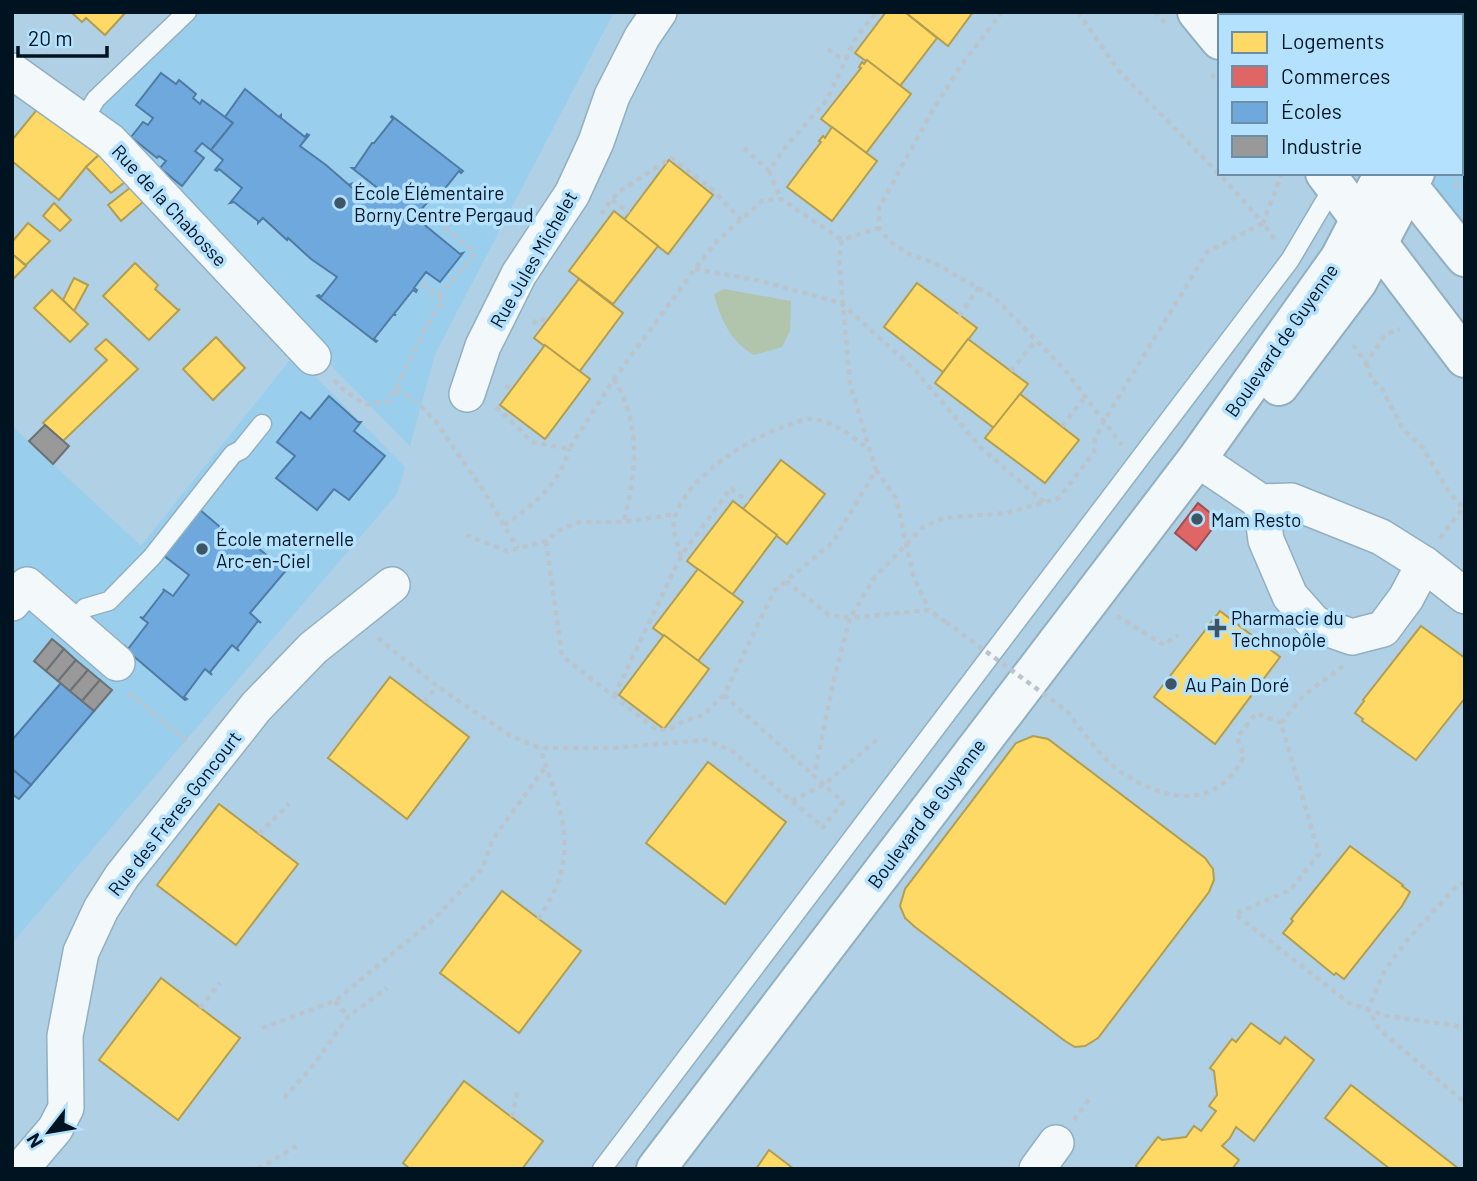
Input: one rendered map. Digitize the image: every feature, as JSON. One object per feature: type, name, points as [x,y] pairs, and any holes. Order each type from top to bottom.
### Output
[{"type":"main road","points":[[1197,12],[1218,38]]},
{"type":"main road","points":[[1333,177],[1376,227],[1465,317]]},
{"type":"main road","points":[[1393,177],[1465,257]]},
{"type":"main road","name":"Boulevard de Guyenne","points":[[656,1169],[1197,459],[1340,258],[1376,227],[1393,177]]},
{"type":"main road","points":[[1376,227],[1465,358]]},
{"type":"street","name":"Rue Jules Michelet","points":[[467,394],[483,346],[519,275],[572,194],[596,142],[612,96],[642,37],[659,12]]},
{"type":"street","name":"Rue de la Chabosse","points":[[17,85],[110,141],[313,357]]},
{"type":"street","points":[[1197,459],[1261,502],[1291,501],[1381,537],[1424,564],[1465,596]]},
{"type":"street","points":[[1261,502],[1266,540],[1290,596],[1315,624],[1352,637],[1383,629],[1406,598],[1424,564]]},
{"type":"street","points":[[12,603],[27,585],[117,663]]},
{"type":"street","name":"Rue des Frères Goncourt","points":[[21,1169],[55,1129],[66,1108],[65,1036],[80,952],[101,909],[122,876],[256,707],[304,658],[392,585]]},
{"type":"lane","points":[[82,122],[96,99],[187,12]]},
{"type":"lane","points":[[602,1169],[1290,260],[1333,177]]},
{"type":"lane","points":[[72,624],[85,608],[109,601],[152,557],[233,454],[241,450],[262,424]]},
{"type":"path","points":[[769,171],[787,145],[827,100],[856,37],[877,12]]},
{"type":"path","points":[[1002,12],[960,67],[931,113],[879,208],[879,229],[890,242],[909,254],[936,264],[979,287],[1001,304],[1065,370],[1104,421]]},
{"type":"path","points":[[1078,12],[1119,71],[1218,173]]},
{"type":"path","points":[[828,49],[844,61]]},
{"type":"path","points":[[744,148],[769,171],[781,199],[842,240]]},
{"type":"path","points":[[595,222],[617,194],[671,158],[711,188],[741,220]]},
{"type":"path","points":[[1220,175],[1263,223],[1281,175]]},
{"type":"path","points":[[504,525],[529,508],[547,490],[564,467],[569,449],[614,379],[717,241],[762,201],[781,199]]},
{"type":"path","points":[[612,200],[629,212]]},
{"type":"path","points":[[437,221],[474,251],[472,258],[438,297]]},
{"type":"path","points":[[842,240],[879,229]]},
{"type":"path","points":[[842,240],[839,260],[841,303],[850,384],[876,470],[896,498],[913,575],[929,610],[1067,712],[1083,733],[1120,771],[1162,793],[1199,797],[1228,782],[1244,756],[1237,738],[1256,713],[1281,723]]},
{"type":"path","points":[[695,269],[761,281],[841,303],[917,372],[981,447],[1044,502]]},
{"type":"path","points":[[313,357],[344,390],[365,405],[389,401],[428,319],[443,301],[419,281]]},
{"type":"path","points":[[959,316],[979,287]]},
{"type":"path","points":[[1011,371],[1036,340]]},
{"type":"path","points":[[1366,363],[1372,380],[1382,389],[1403,429],[1423,449],[1449,492],[1465,510]]},
{"type":"path","points":[[614,379],[627,400],[635,452],[634,478],[624,522]]},
{"type":"path","points":[[505,386],[513,389]]},
{"type":"path","points":[[396,390],[414,399],[436,422],[483,490],[518,549]]},
{"type":"path","points":[[467,394],[492,403],[532,442],[569,449]]},
{"type":"path","points":[[1062,426],[1085,397]]},
{"type":"path","points":[[681,556],[674,533],[676,514],[690,492],[710,470],[736,451],[778,428],[808,418],[838,426],[872,451]]},
{"type":"path","points":[[546,541],[562,656],[657,730],[668,730],[703,715],[724,695],[774,591],[833,542],[876,470]]},
{"type":"path","points":[[614,696],[681,556],[731,488],[748,502]]},
{"type":"path","points":[[466,535],[507,551],[546,541],[558,531],[579,522],[624,522],[676,514]]},
{"type":"path","points":[[1088,600],[1164,645],[1178,635]]},
{"type":"path","points":[[814,776],[850,618],[929,610]]},
{"type":"path","points":[[358,612],[379,639],[437,686],[509,735],[539,748],[612,748],[706,740],[733,751],[830,832]]},
{"type":"path","points":[[1281,723],[1304,695],[1348,662],[1352,637]]},
{"type":"path","points":[[117,663],[118,685],[210,763]]},
{"type":"path","points":[[424,702],[437,686]]},
{"type":"path","points":[[724,695],[843,803],[823,827]]},
{"type":"path","points":[[1281,723],[1319,854],[1290,890],[1235,914],[1349,1003],[1387,1016],[1465,1027]]},
{"type":"path","points":[[792,801],[823,785],[877,740]]},
{"type":"path","points":[[538,919],[560,882],[566,849],[560,806],[539,748]]},
{"type":"path","points":[[262,1028],[335,1001],[433,920],[482,869],[493,839],[545,766]]},
{"type":"path","points":[[259,834],[289,804]]},
{"type":"path","points":[[1368,1009],[1384,972],[1408,939],[1455,888],[1465,882]]},
{"type":"path","points":[[200,1009],[220,983]]},
{"type":"path","points":[[284,1098],[311,1068],[348,1017],[387,988]]},
{"type":"path","points":[[335,1001],[348,1017]]},
{"type":"path","points":[[1368,1009],[1379,1029],[1465,1103]]},
{"type":"path","points":[[512,1117],[518,1089]]},
{"type":"path","points":[[258,1169],[298,1145]]},
{"type":"shaded area","points":[[195,12],[614,12],[435,354],[410,446],[139,170],[93,107]]},
{"type":"shaded area","points":[[1287,12],[1465,12],[1465,256],[1400,175],[1463,175],[1463,14]]},
{"type":"shaded area","points":[[294,355],[405,467],[397,494],[12,943],[12,426],[141,546]]},
{"type":"green space","points":[[724,289],[791,301],[790,331],[782,347],[754,355],[739,343],[723,321],[714,294]]},
{"type":"building: Logements","points":[[71,12],[126,12],[105,35],[86,18],[82,22]]},
{"type":"building: Logements","points":[[886,12],[905,12],[937,38],[900,86],[855,53]]},
{"type":"building: Logements","points":[[905,12],[973,12],[948,46]]},
{"type":"building: Logements","points":[[867,60],[911,94],[866,153],[821,119],[861,68],[859,67],[862,62],[864,64]]},
{"type":"building: Logements","points":[[39,107],[103,151],[59,200],[12,161],[12,140]]},
{"type":"building: Logements","points":[[832,127],[877,161],[832,221],[787,187]]},
{"type":"building: Logements","points":[[103,151],[125,182],[111,193],[86,167]]},
{"type":"building: Logements","points":[[669,160],[713,195],[668,254],[624,220]]},
{"type":"building: Logements","points":[[131,187],[144,201],[121,221],[108,205]]},
{"type":"building: Logements","points":[[54,203],[71,220],[60,231],[43,216]]},
{"type":"building: Logements","points":[[614,211],[658,246],[613,304],[569,271]]},
{"type":"building: Logements","points":[[28,223],[50,241],[26,265],[12,254],[12,242]]},
{"type":"building: Logements","points":[[12,254],[26,266],[12,280]]},
{"type":"building: Logements","points":[[135,263],[158,285],[155,289],[180,309],[149,340],[103,296]]},
{"type":"building: Logements","points":[[74,278],[88,285],[74,311],[63,300]]},
{"type":"building: Logements","points":[[579,279],[623,313],[579,372],[534,338]]},
{"type":"building: Logements","points":[[917,283],[977,328],[943,372],[884,327]]},
{"type":"building: Logements","points":[[52,290],[88,324],[70,342],[34,308]]},
{"type":"building: Logements","points":[[216,337],[245,368],[213,400],[183,369]]},
{"type":"building: Logements","points":[[106,339],[138,369],[63,441],[43,423],[107,360],[95,349]]},
{"type":"building: Logements","points":[[968,339],[1028,384],[994,428],[935,383]]},
{"type":"building: Logements","points":[[545,345],[590,379],[545,439],[500,405]]},
{"type":"building: Logements","points":[[1020,394],[1079,440],[1045,483],[985,438]]},
{"type":"building: Logements","points":[[781,460],[825,494],[787,544],[743,509]]},
{"type":"building: Logements","points":[[733,501],[777,535],[732,595],[687,561]]},
{"type":"building: Logements","points":[[698,569],[743,602],[698,661],[653,628]]},
{"type":"building: Logements","points":[[1220,611],[1280,657],[1215,744],[1154,697]]},
{"type":"building: Logements","points":[[1421,626],[1465,658],[1465,698],[1416,760],[1355,713]]},
{"type":"building: Logements","points":[[664,635],[709,669],[664,729],[619,695]]},
{"type":"building: Logements","points":[[390,677],[469,737],[407,819],[328,758]]},
{"type":"building: Logements","points":[[1033,736],[1048,739],[1205,858],[1213,869],[1214,880],[1209,892],[1098,1038],[1085,1046],[1075,1047],[1065,1041],[915,927],[905,918],[900,906],[905,889],[1016,743]]},
{"type":"building: Logements","points":[[708,762],[786,822],[725,904],[646,843]]},
{"type":"building: Logements","points":[[219,804],[298,864],[236,945],[157,885]]},
{"type":"building: Logements","points":[[1350,846],[1410,892],[1344,979],[1336,973],[1334,975],[1283,933],[1293,921],[1291,919]]},
{"type":"building: Logements","points":[[502,891],[581,951],[519,1033],[440,973]]},
{"type":"building: Logements","points":[[161,978],[240,1038],[178,1120],[99,1060]]},
{"type":"building: Logements","points":[[1251,1023],[1280,1044],[1285,1037],[1314,1060],[1254,1141],[1236,1127],[1222,1146],[1239,1160],[1232,1169],[1139,1169],[1136,1166],[1158,1137],[1162,1140],[1186,1137],[1194,1126],[1201,1131],[1216,1111],[1209,1106],[1217,1095],[1214,1071],[1210,1068],[1232,1039],[1236,1042]]},
{"type":"building: Logements","points":[[464,1081],[543,1141],[522,1169],[410,1169],[403,1163]]},
{"type":"building: Logements","points":[[1351,1085],[1459,1169],[1390,1169],[1325,1118]]},
{"type":"building: Logements","points":[[769,1150],[794,1169],[756,1169]]},
{"type":"building: Commerces","points":[[1198,503],[1219,520],[1196,550],[1175,533]]},
{"type":"building: Écoles","points":[[161,73],[176,84],[179,80],[196,94],[193,98],[200,104],[202,100],[233,123],[211,150],[202,143],[195,151],[204,158],[182,186],[160,168],[166,161],[159,156],[157,158],[131,137],[143,122],[148,125],[153,118],[136,105]]},
{"type":"building: Écoles","points":[[245,89],[279,117],[281,115],[281,118],[305,137],[309,135],[300,146],[351,184],[350,186],[370,202],[380,190],[352,168],[355,168],[393,119],[392,116],[463,171],[459,171],[440,195],[441,198],[435,193],[415,217],[460,254],[463,253],[440,282],[426,272],[414,288],[416,292],[413,290],[394,314],[396,315],[393,315],[374,339],[376,342],[317,296],[321,297],[337,277],[311,259],[288,238],[287,240],[263,218],[258,223],[234,202],[230,203],[242,188],[219,169],[215,170],[223,160],[211,150],[233,123],[225,117]]},
{"type":"building: Écoles","points":[[329,396],[361,422],[354,431],[385,456],[349,500],[334,489],[317,510],[276,478],[295,456],[277,442],[301,412],[310,419]]},
{"type":"building: Écoles","points":[[199,509],[240,544],[243,545],[249,537],[248,540],[285,570],[288,568],[250,613],[261,623],[258,621],[237,648],[239,651],[232,645],[210,672],[212,675],[205,669],[184,697],[187,699],[185,700],[124,648],[125,646],[128,649],[148,623],[140,617],[143,618],[163,589],[173,596],[189,575],[163,555]]},
{"type":"building: Écoles","points":[[61,683],[94,711],[31,785],[12,769],[12,740]]},
{"type":"building: Écoles","points":[[12,769],[31,785],[19,799],[12,794]]},
{"type":"building: Industrie","points":[[45,425],[69,446],[53,464],[29,441]]},
{"type":"building: Industrie","points":[[52,639],[64,649],[46,671],[34,661]]},
{"type":"building: Industrie","points":[[64,649],[76,660],[58,681],[46,671]]},
{"type":"building: Industrie","points":[[76,660],[88,670],[70,691],[58,681]]},
{"type":"building: Industrie","points":[[88,670],[100,680],[82,701],[70,691]]},
{"type":"building: Industrie","points":[[100,680],[112,690],[94,711],[82,701]]},
{"type":"place","name":"École Élémentaire Borny Centre Pergaud","points":[[340,203]]},
{"type":"place","name":"Mam Resto","points":[[1197,519]]},
{"type":"place","name":"École maternelle Arc-en-Ciel","points":[[202,549]]},
{"type":"place","name":"Pharmacie du Technopôle","points":[[1217,628]]},
{"type":"place","name":"Au Pain Doré","points":[[1171,684]]}]
